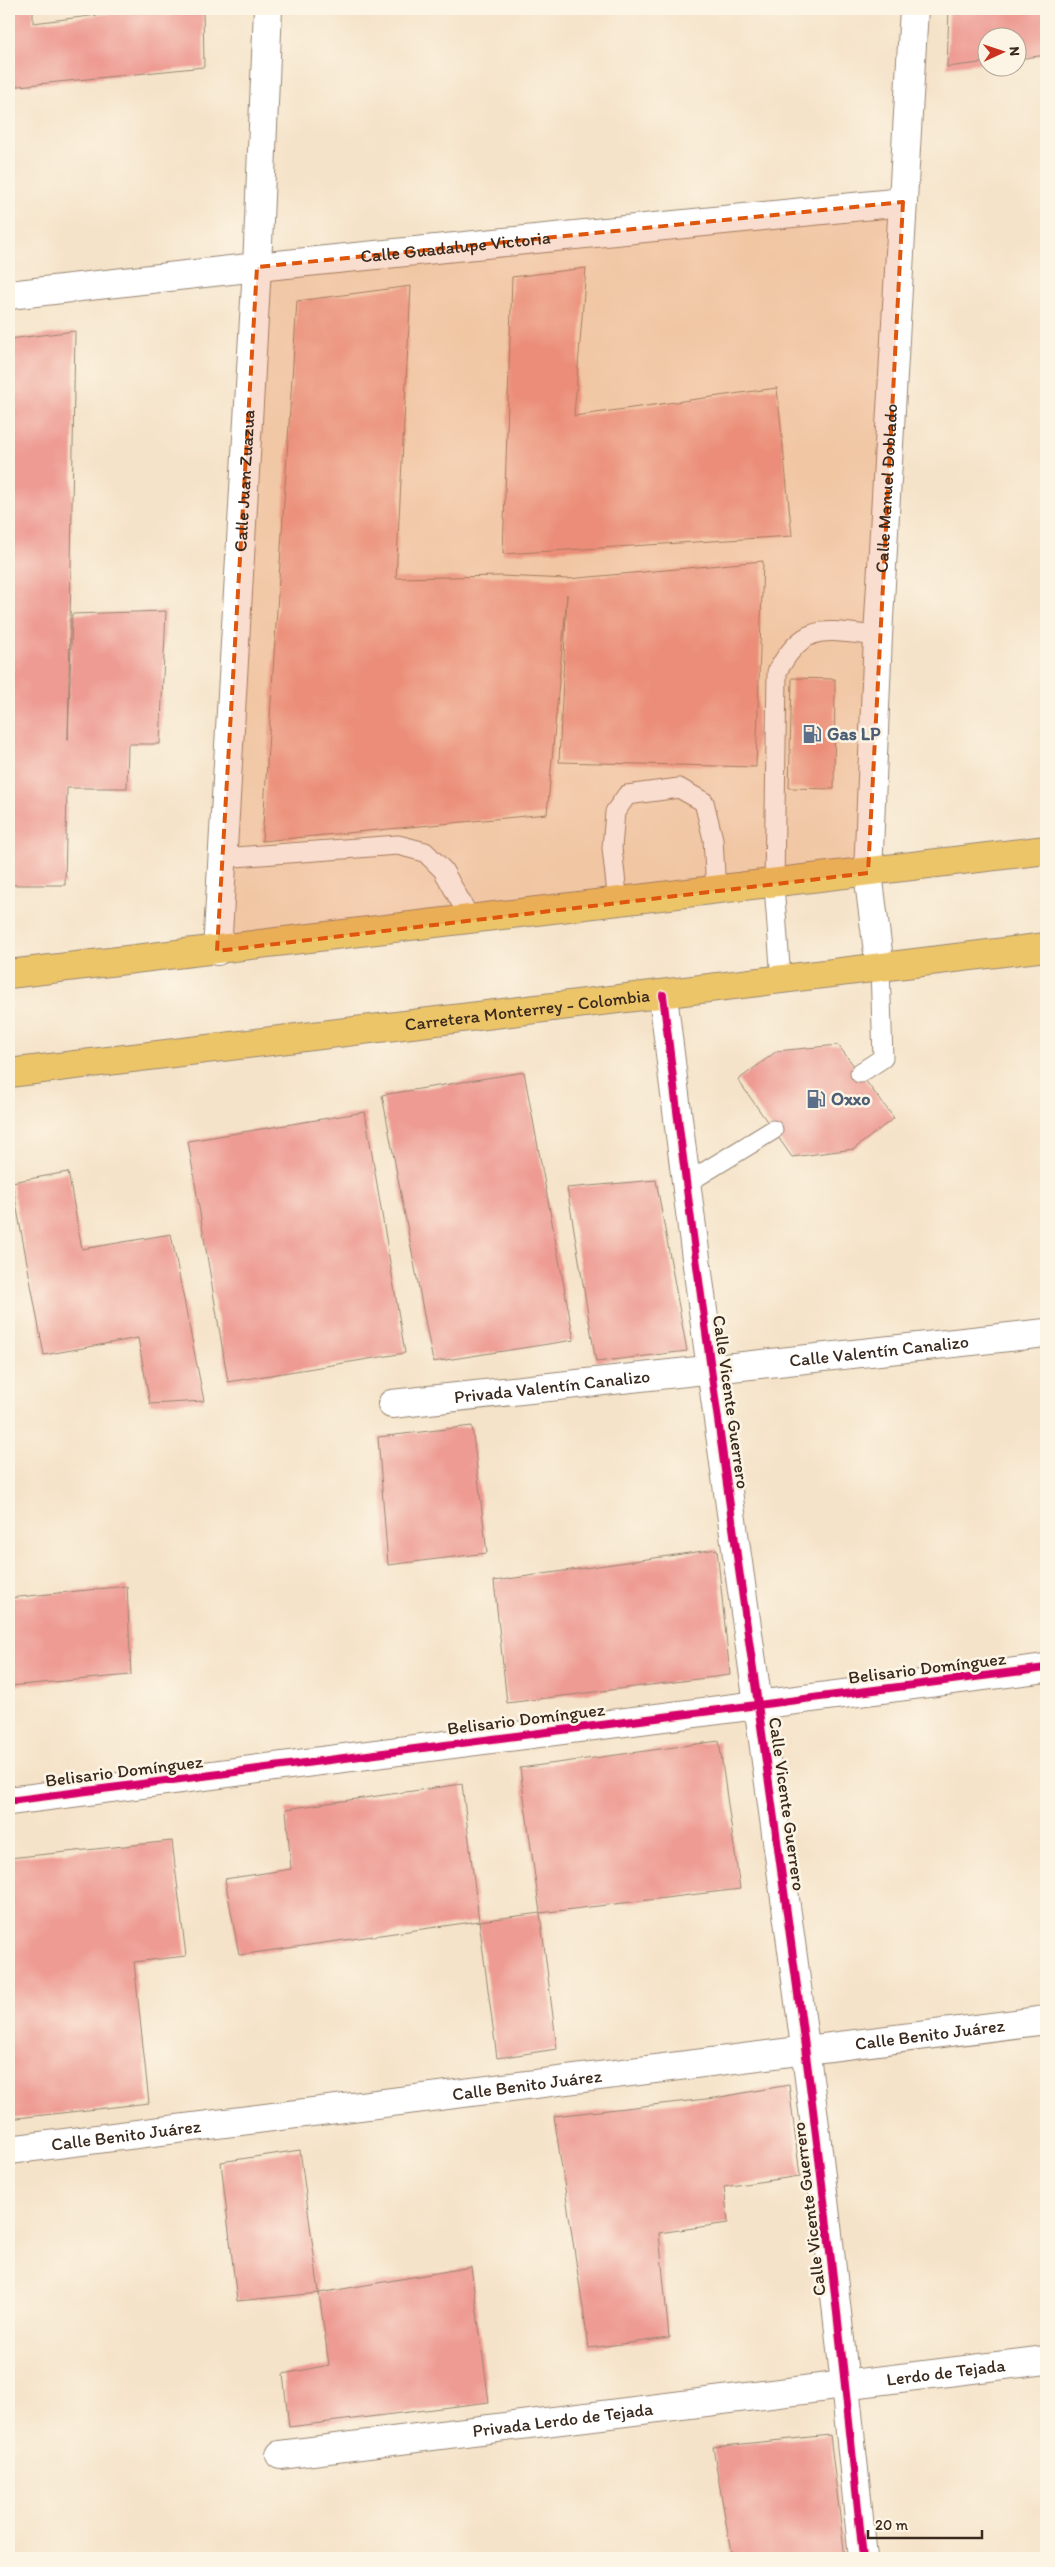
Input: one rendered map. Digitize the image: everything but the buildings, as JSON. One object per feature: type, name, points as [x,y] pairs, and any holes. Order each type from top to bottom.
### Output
[{"type":"main road","points":[[9,974],[217,951],[1046,850]]},
{"type":"main road","name":"Carretera Monterrey - Colombia","points":[[9,1074],[1046,947]]},
{"type":"street","name":"Calle Juan Zuazua","points":[[217,951],[257,267],[268,9]]},
{"type":"street","name":"Calle Manuel Doblado","points":[[880,968],[868,873],[878,636],[914,9]]},
{"type":"street","name":"Calle Guadalupe Victoria","points":[[9,295],[257,267],[903,202]]},
{"type":"street","name":"Calle Vicente Guerrero","points":[[663,995],[685,1184],[805,2049],[846,2385],[863,2558]]},
{"type":"street","name":"Calle Valentín Canalizo","points":[[712,1368],[1046,1333]]},
{"type":"street","name":"Privada Valentín Canalizo","points":[[392,1404],[712,1368]]},
{"type":"street","name":"Belisario Domínguez","points":[[9,1801],[1046,1668]]},
{"type":"street","name":"Calle Benito Juárez","points":[[9,2150],[1046,2020]]},
{"type":"street","name":"Lerdo de Tejada","points":[[846,2385],[1046,2360]]},
{"type":"street","name":"Privada Lerdo de Tejada","points":[[280,2455],[846,2385]]},
{"type":"lane","points":[[781,980],[774,884],[777,672],[788,652],[804,638],[820,631],[878,636]]},
{"type":"lane","points":[[618,903],[612,848],[615,812],[627,795],[679,788],[704,802],[712,840],[716,891]]},
{"type":"lane","points":[[222,858],[398,845],[424,852],[443,870],[471,920]]},
{"type":"lane","points":[[860,1073],[883,1058],[880,968]]},
{"type":"lane","points":[[685,1184],[773,1130]]},
{"type":"highlighted area","points":[[903,202],[868,873],[217,951],[257,267]]},
{"type":"cycle path","points":[[663,995],[696,1258],[805,2047],[836,2302],[863,2558]]},
{"type":"cycle path","points":[[9,1801],[1046,1668]]},
{"type":"place","name":"Gas LP","points":[[812,734]]},
{"type":"place","name":"Oxxo","points":[[816,1099]]}]
